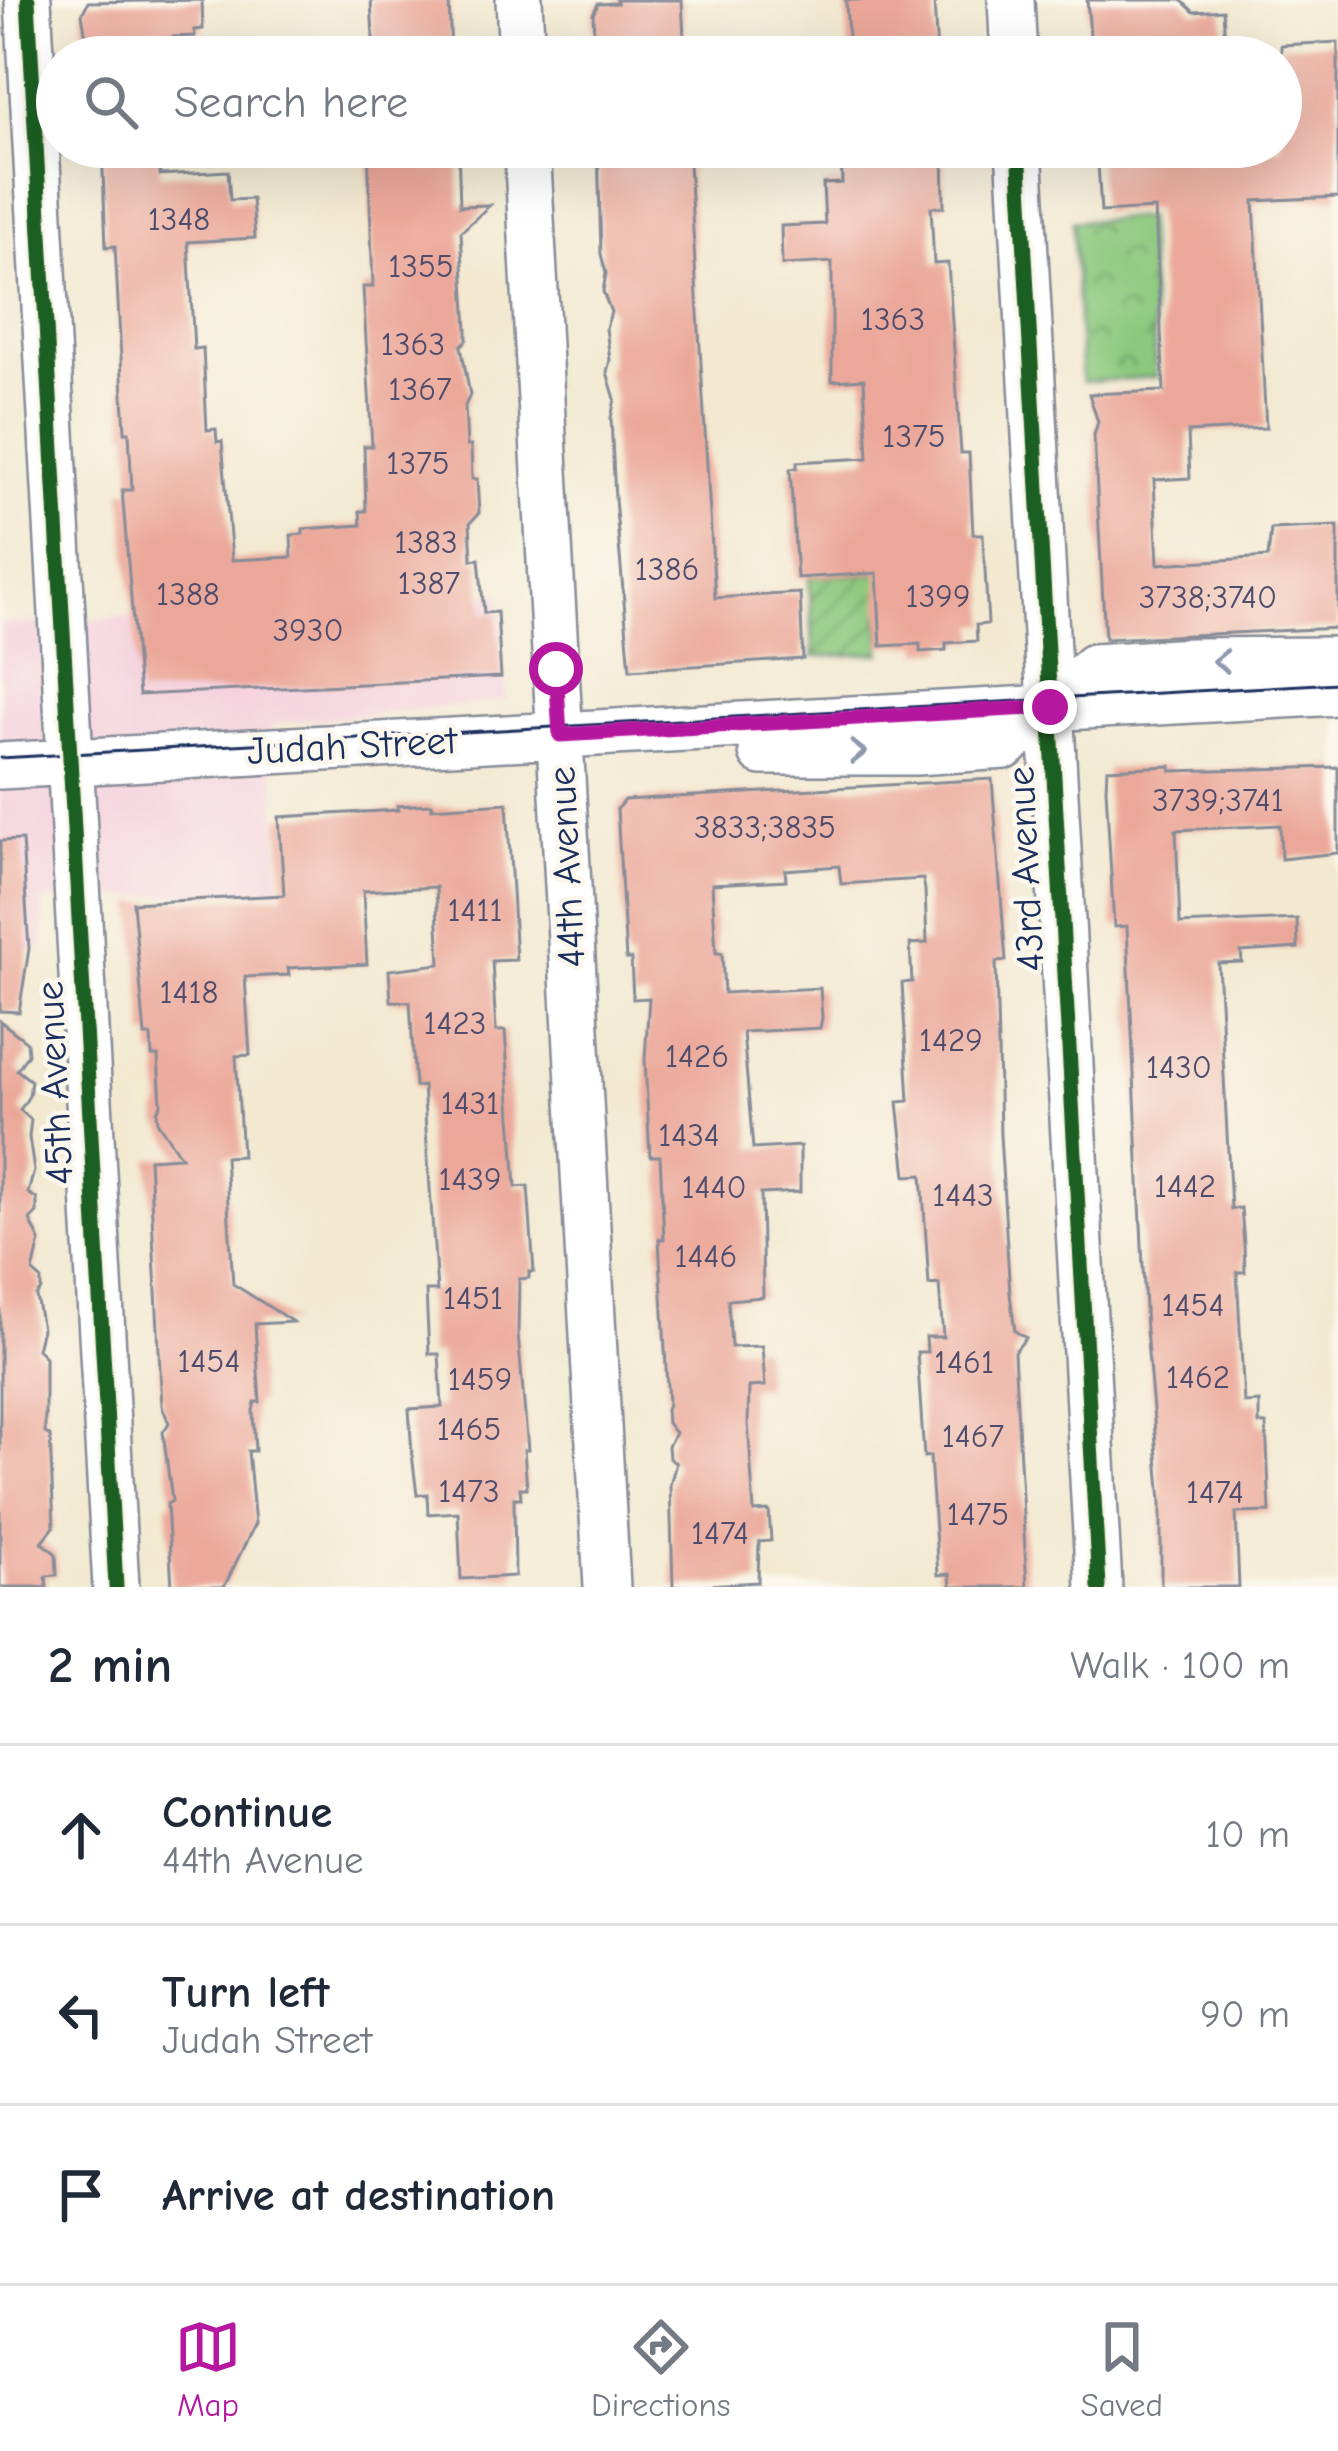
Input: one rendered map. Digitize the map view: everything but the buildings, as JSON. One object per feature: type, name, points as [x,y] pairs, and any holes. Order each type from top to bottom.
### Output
[{"type":"street","name":"45th Avenue","points":[[28,0],[36,145]]},
{"type":"street","points":[[519,0],[521,36]]},
{"type":"street","points":[[1011,0],[1013,36]]},
{"type":"street","name":"45th Avenue","points":[[37,168],[116,1587]]},
{"type":"street","name":"44th Avenue","points":[[528,168],[607,1587]]},
{"type":"street","name":"43rd Avenue","points":[[1020,168],[1099,1587]]},
{"type":"street","points":[[1050,707],[1094,668],[1191,661],[1338,660]]},
{"type":"street","name":"Judah Street","points":[[0,766],[1338,692]]},
{"type":"shaded area","points":[[499,594],[506,701],[272,724],[280,890],[43,900],[43,947],[0,950],[0,624]]},
{"type":"green space","points":[[1146,217],[1156,377],[1082,382],[1072,222]]},
{"type":"green space","points":[[888,573],[879,615],[881,653],[814,657],[809,577]]},
{"type":"tram line","points":[[0,758],[1338,683]]},
{"type":"cycle path","points":[[28,0],[36,144]]},
{"type":"cycle path","points":[[37,168],[116,1587]]},
{"type":"cycle path","points":[[1020,168],[1099,1587]]},
{"type":"route","points":[[556,669],[560,735],[1050,707]]}]
